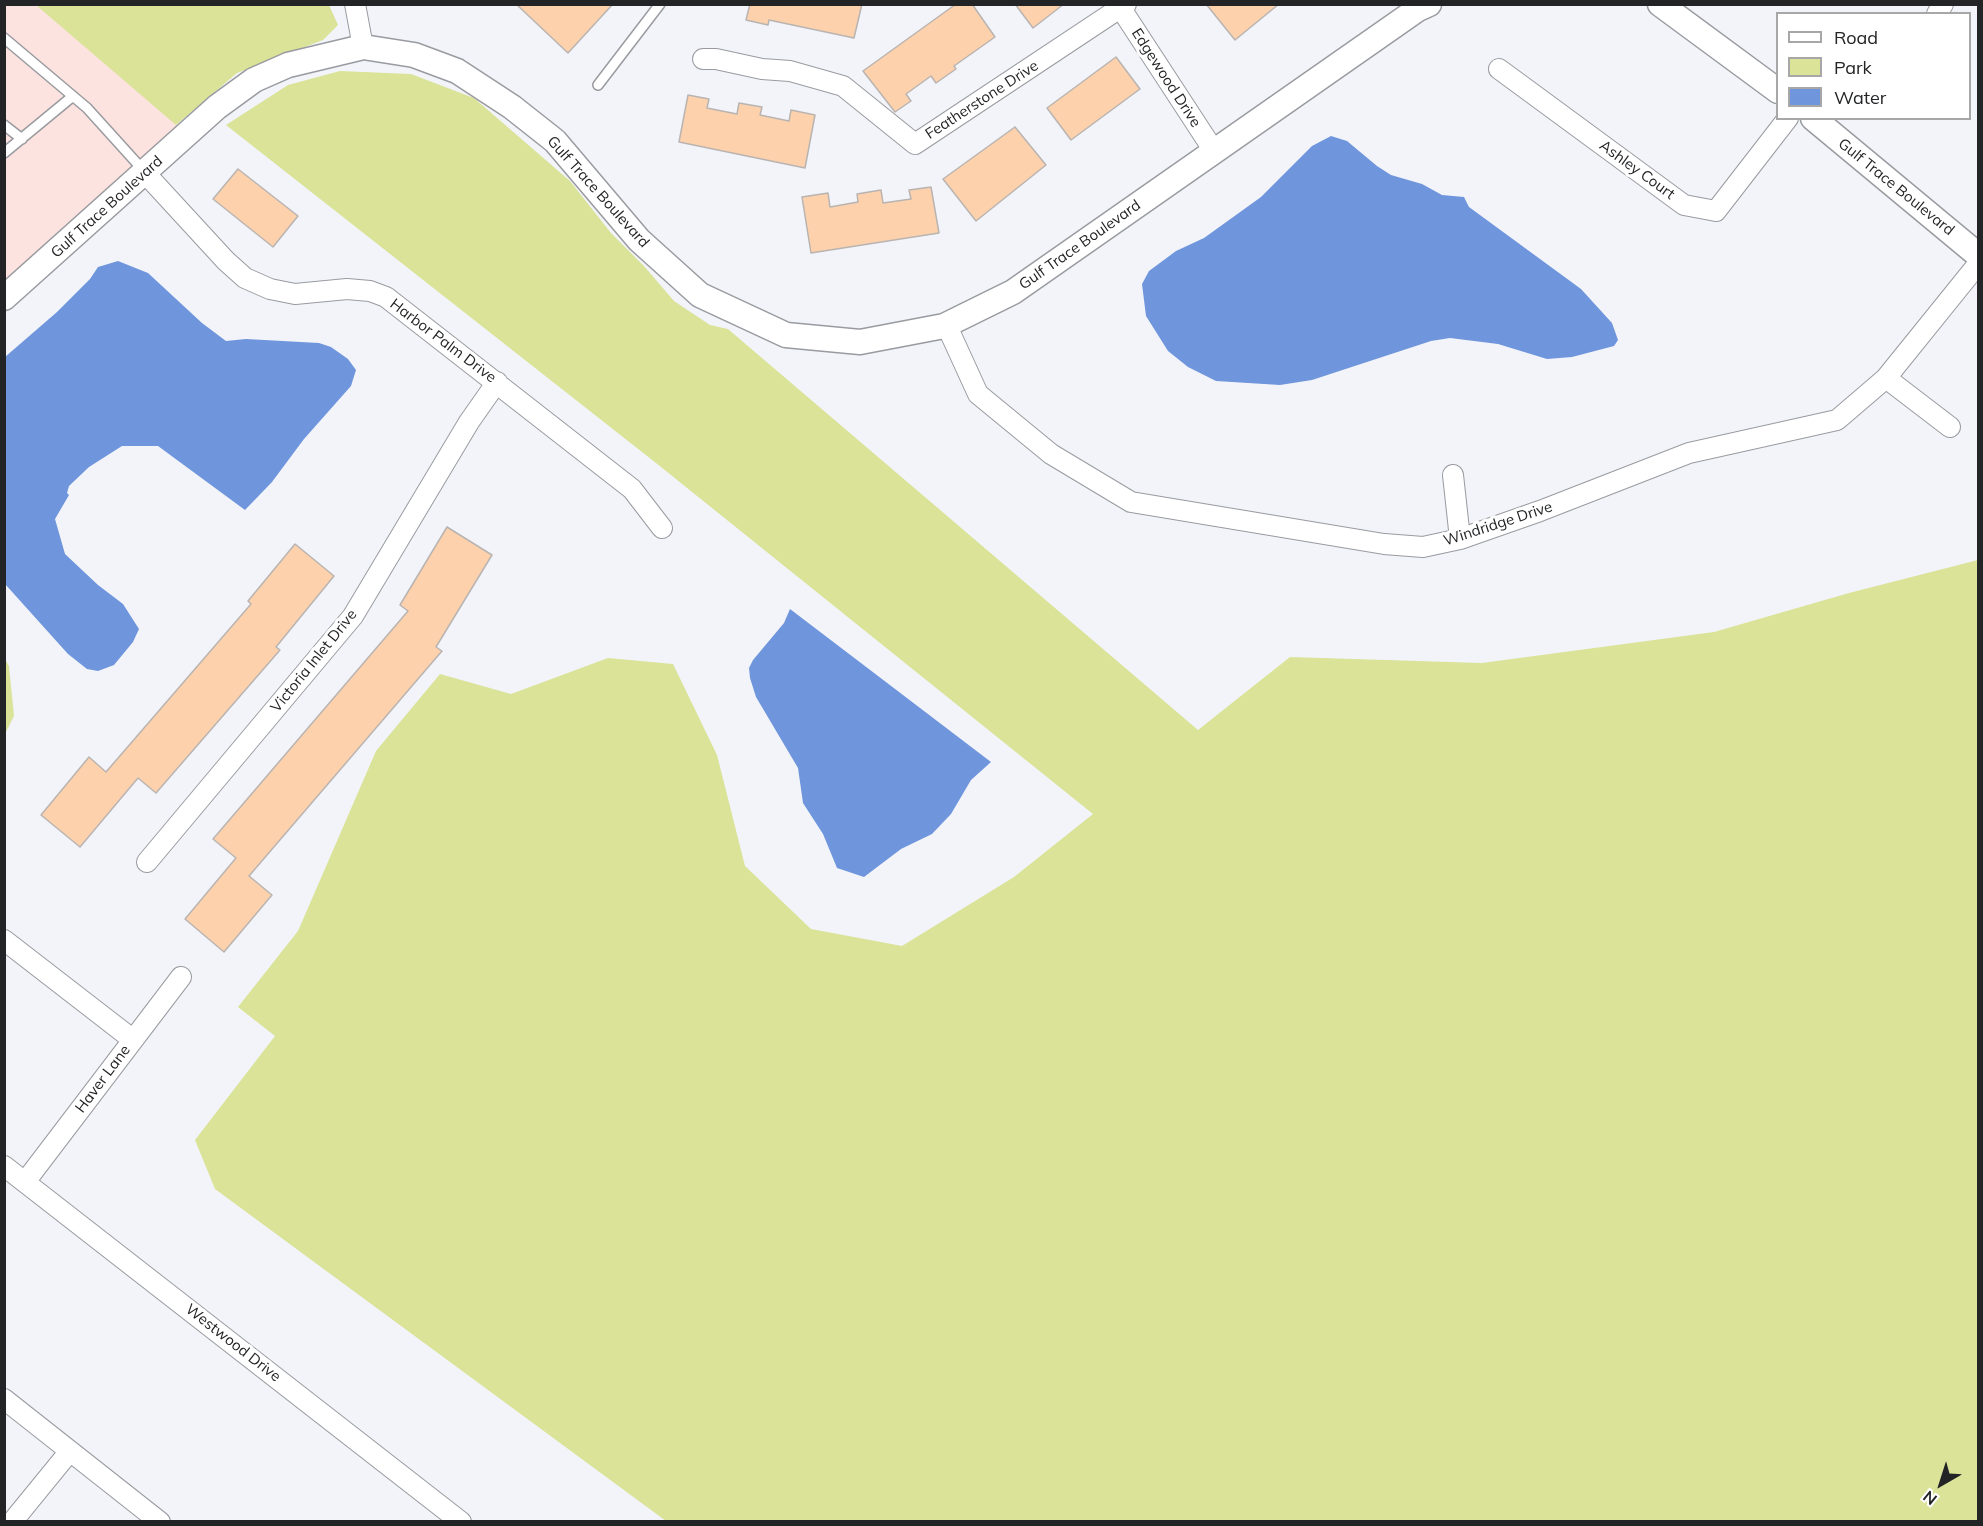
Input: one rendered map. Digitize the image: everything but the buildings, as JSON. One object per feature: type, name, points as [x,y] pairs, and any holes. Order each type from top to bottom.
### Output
[{"type":"street","points":[[355,4],[363,47]]},
{"type":"street","name":"Gulf Trace Boulevard","points":[[4,298],[217,107],[254,80],[288,65],[363,47],[414,56],[457,71],[512,107],[555,141],[639,240],[700,295],[786,335],[860,342],[946,324],[1013,292],[1418,9],[1429,4]]},
{"type":"street","points":[[1660,4],[1776,90]]},
{"type":"street","name":"Edgewood Drive","points":[[1122,6],[1214,151]]},
{"type":"street","name":"Featherstone Drive","points":[[703,59],[716,58],[762,69],[790,71],[843,86],[915,144],[1122,6]]},
{"type":"street","name":"Ashley Court","points":[[1499,69],[1684,205],[1716,211],[1786,120]]},
{"type":"street","name":"Gulf Trace Boulevard","points":[[1815,120],[1978,255]]},
{"type":"street","name":"Harbor Palm Drive","points":[[145,173],[226,261],[245,278],[270,289],[295,294],[348,289],[370,291],[386,297],[632,489],[662,528]]},
{"type":"street","name":"Windridge Drive","points":[[946,324],[978,394],[1051,454],[1131,502],[1384,544],[1423,547],[1460,539],[1689,453],[1837,420],[1886,378],[1978,264]]},
{"type":"street","points":[[1886,378],[1950,427]]},
{"type":"street","name":"Victoria Inlet Drive","points":[[147,862],[353,616],[469,422],[496,382]]},
{"type":"street","points":[[1453,475],[1460,539]]},
{"type":"street","points":[[4,940],[132,1039]]},
{"type":"street","name":"Haver Lane","points":[[26,1182],[181,977]]},
{"type":"street","name":"Westwood Drive","points":[[4,1166],[461,1521]]},
{"type":"street","points":[[4,1399],[160,1521]]},
{"type":"street","points":[[12,1521],[70,1451]]},
{"type":"lane","points":[[598,85],[660,4]]},
{"type":"lane","points":[[4,38],[73,96],[145,173]]},
{"type":"lane","points":[[4,153],[73,96]]},
{"type":"lane","points":[[4,125],[22,139]]},
{"type":"shaded area","points":[[5,5],[38,5],[183,130],[5,286]]},
{"type":"green space","points":[[36,5],[329,5],[338,25],[323,40],[237,73],[176,125]]},
{"type":"green space","points":[[340,71],[411,74],[474,98],[570,181],[611,233],[674,301],[710,325],[728,329],[1198,730],[1290,657],[1482,663],[1714,632],[1849,593],[1978,560],[1978,1521],[666,1521],[215,1189],[195,1140],[275,1036],[238,1007],[298,931],[376,751],[440,674],[511,694],[608,658],[673,664],[717,755],[745,866],[811,929],[902,946],[1014,877],[1093,814],[656,463],[226,125],[288,85]]},
{"type":"green space","points":[[5,659],[9,666],[14,716],[5,734]]},
{"type":"water","points":[[1331,136],[1347,141],[1391,175],[1422,184],[1442,195],[1464,197],[1469,207],[1581,289],[1612,323],[1618,340],[1614,346],[1572,357],[1547,359],[1498,344],[1450,338],[1431,341],[1312,380],[1280,385],[1216,381],[1188,367],[1168,351],[1146,316],[1142,284],[1149,271],[1176,251],[1204,238],[1261,197],[1312,146]]},
{"type":"water","points":[[118,261],[148,273],[202,323],[226,341],[246,339],[319,343],[331,347],[348,359],[356,370],[351,386],[304,439],[272,482],[245,510],[158,446],[122,446],[89,467],[69,486],[67,493],[69,495],[55,519],[65,554],[98,585],[123,604],[139,629],[133,642],[114,665],[98,671],[87,669],[68,654],[5,584],[5,357],[57,312],[90,279],[98,267]]},
{"type":"water","points":[[790,609],[991,762],[971,780],[951,814],[932,834],[901,849],[864,877],[837,868],[823,834],[803,803],[798,768],[756,697],[750,678],[749,668],[753,660],[784,623]]}]
